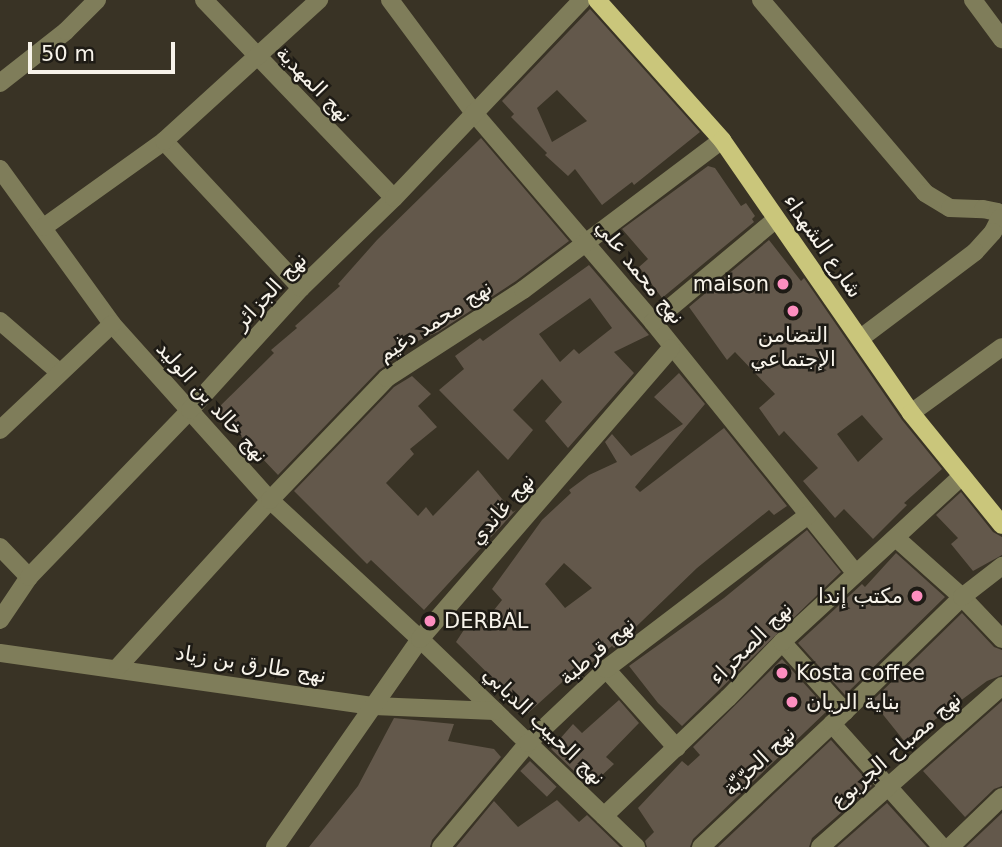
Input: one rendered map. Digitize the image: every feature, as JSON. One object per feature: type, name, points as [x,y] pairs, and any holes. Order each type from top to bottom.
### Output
[{"type":"main road","name":"شارع الشهداء","points":[[597,0],[722,140],[911,413],[1002,525]]},
{"type":"street","points":[[0,83],[66,31],[97,0]]},
{"type":"street","name":"نهج المهدية","points":[[204,0],[394,198]]},
{"type":"street","points":[[44,227],[164,141],[319,0]]},
{"type":"street","name":"نهج محمد علي","points":[[390,0],[474,113],[653,322],[671,348],[855,572]]},
{"type":"street","name":"نهج الجزائر","points":[[0,621],[29,577],[190,410],[301,288],[394,198],[582,0]]},
{"type":"street","points":[[761,0],[925,194],[950,208],[983,208],[998,212],[1000,218],[993,232],[975,252],[861,338]]},
{"type":"street","points":[[973,0],[1002,39]]},
{"type":"street","name":"نهج محمد دغيم","points":[[118,667],[270,500],[387,378],[523,290],[588,244],[722,140]]},
{"type":"street","points":[[164,141],[301,288]]},
{"type":"street","name":"نهج خالد بن الوليد","points":[[0,169],[112,324],[270,500],[421,639]]},
{"type":"street","points":[[653,322],[776,219]]},
{"type":"street","points":[[0,321],[59,372]]},
{"type":"street","points":[[0,430],[112,324]]},
{"type":"street","points":[[911,413],[1002,347]]},
{"type":"street","name":"نهج غاندي","points":[[275,847],[421,639],[671,348]]},
{"type":"street","name":"نهج الصحراء","points":[[604,816],[677,748],[855,572],[962,476]]},
{"type":"street","name":"نهج قرطبة","points":[[441,847],[471,816],[528,743],[606,669],[807,515]]},
{"type":"street","points":[[896,538],[962,597],[1002,639]]},
{"type":"street","points":[[0,547],[29,577]]},
{"type":"street","name":"نهج الحرّيّة","points":[[701,847],[839,718],[962,597],[1002,566]]},
{"type":"street","name":"نهج الحبيب الدبابي","points":[[421,639],[636,847]]},
{"type":"street","points":[[782,642],[890,786],[942,847]]},
{"type":"street","name":"نهج طارق بن زياد","points":[[0,653],[118,667],[374,706],[495,711]]},
{"type":"street","points":[[606,669],[677,748]]},
{"type":"street","name":"نهج مصباح الجربوع","points":[[820,847],[1002,687]]},
{"type":"street","points":[[950,847],[1002,797]]},
{"type":"building","points":[[590,9],[700,132],[634,185],[632,182],[602,205],[575,169],[568,176],[545,155],[547,153],[511,117],[514,114],[502,101]],"holes":[[[557,90],[587,121],[552,142],[537,108]]]},
{"type":"building","points":[[481,138],[569,241],[516,281],[438,332],[389,354],[395,359],[379,370],[278,475],[216,410],[274,353],[271,350],[297,328],[295,326],[340,286],[338,284],[377,240]]},
{"type":"building","points":[[708,166],[715,168],[741,206],[746,203],[755,216],[752,219],[754,222],[662,298],[639,267],[648,259],[622,229]]},
{"type":"building","points":[[769,240],[801,281],[804,278],[902,420],[942,469],[904,503],[907,505],[873,539],[844,509],[835,518],[803,481],[818,468],[784,431],[779,436],[759,408],[775,394],[735,352],[727,360],[689,307]],"holes":[[[862,415],[883,439],[858,462],[837,434]]]},
{"type":"building","points":[[589,265],[649,335],[614,352],[634,373],[568,448],[545,421],[562,402],[542,379],[513,410],[533,430],[508,460],[439,390],[464,369],[455,356],[480,338],[483,341]],"holes":[[[590,298],[612,328],[579,354],[574,349],[560,362],[539,334]]]},
{"type":"building","points":[[679,373],[705,404],[635,487],[640,492],[724,428],[787,506],[774,515],[769,510],[697,568],[614,648],[612,646],[573,678],[570,675],[528,713],[456,642],[467,625],[478,630],[502,600],[492,589],[542,520],[571,493],[569,490],[589,475],[617,462],[605,442],[612,434],[631,456],[683,424],[654,397]],"holes":[[[564,563],[592,588],[565,608],[545,584]]]},
{"type":"building","points":[[412,376],[431,394],[418,406],[437,427],[410,449],[414,454],[386,483],[418,516],[426,507],[433,516],[478,470],[513,512],[516,510],[424,610],[371,560],[367,564],[294,491],[394,387]]},
{"type":"building","points":[[961,492],[993,532],[1002,537],[1002,555],[973,571],[951,544],[958,538],[936,515]]},
{"type":"building","points":[[807,530],[841,572],[682,726],[658,703],[629,666],[724,598]]},
{"type":"building","points":[[896,553],[945,597],[845,695],[798,643],[862,584],[865,587]]},
{"type":"building","points":[[962,613],[994,647],[1002,650],[1002,675],[987,681],[905,742],[872,701]]},
{"type":"building","points":[[782,659],[828,710],[693,839],[690,847],[647,847],[645,841],[654,832],[638,808],[682,761],[688,766],[700,755],[693,747]]},
{"type":"building","points":[[619,700],[639,723],[606,757],[614,764],[597,780],[582,766],[575,772],[551,749],[573,724],[582,733]]},
{"type":"building","points":[[1002,701],[1002,786],[994,789],[965,817],[923,771]]},
{"type":"building","points":[[394,718],[454,724],[448,741],[494,749],[501,757],[432,840],[430,847],[309,847],[358,786]]},
{"type":"building","points":[[831,740],[872,786],[812,838],[809,847],[718,847]]},
{"type":"building","points":[[530,761],[557,787],[547,797],[520,771]]},
{"type":"building","points":[[557,800],[579,822],[587,815],[620,847],[456,847],[494,801],[518,827]]},
{"type":"building","points":[[887,803],[927,847],[837,847]]},
{"type":"building","points":[[1002,813],[1002,847],[966,847]]},
{"type":"place","name":"maison","points":[[783,284]]},
{"type":"place","name":"التضامن الإجتماعي","points":[[793,311]]},
{"type":"place","name":"مكتب إندا","points":[[917,596]]},
{"type":"place","name":"DERBAL","points":[[430,621]]},
{"type":"place","name":"Kosta coffee","points":[[782,673]]},
{"type":"place","name":"بناية الريان","points":[[792,702]]}]
